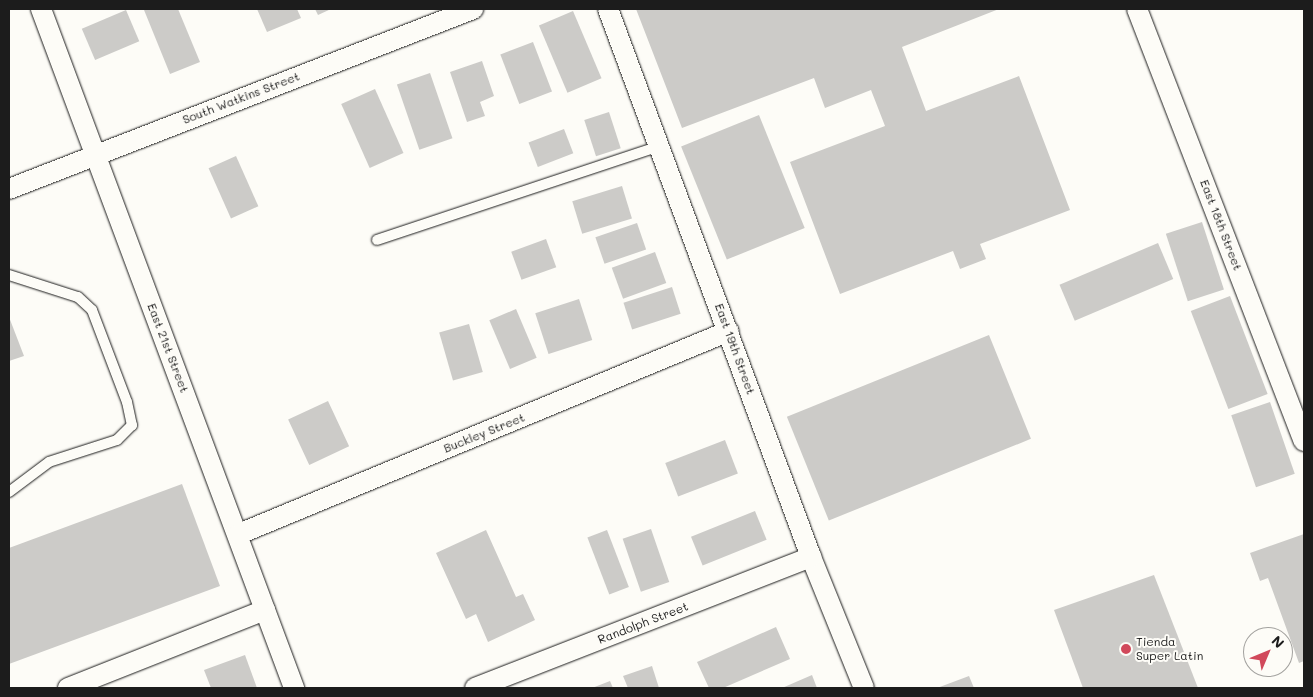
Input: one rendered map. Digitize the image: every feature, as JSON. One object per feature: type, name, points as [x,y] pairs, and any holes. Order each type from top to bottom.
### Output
[{"type":"street","name":"East 21st Street","points":[[41,9],[94,154],[239,534],[294,688]]},
{"type":"street","name":"South Watkins Street","points":[[9,189],[94,154],[473,9]]},
{"type":"street","name":"East 19th Street","points":[[608,9],[729,331],[811,557],[864,688]]},
{"type":"street","name":"East 18th Street","points":[[1137,9],[1304,441]]},
{"type":"street","name":"Buckley Street","points":[[239,534],[729,331]]},
{"type":"street","name":"Randolph Street","points":[[475,688],[811,557]]},
{"type":"street","points":[[68,688],[265,610]]},
{"type":"lane","points":[[377,240],[659,146]]},
{"type":"lane","points":[[9,276],[78,297],[92,310],[127,402],[132,425],[117,440],[49,462],[9,492]]},
{"type":"building","points":[[178,9],[200,62],[170,74],[144,10]]},
{"type":"building","points":[[257,9],[297,9],[301,18],[267,32]]},
{"type":"building","points":[[315,9],[331,9],[318,15]]},
{"type":"building","points":[[636,9],[999,9],[902,47],[926,111],[1019,76],[1070,210],[980,244],[986,259],[960,269],[953,251],[840,294],[790,162],[885,126],[871,90],[825,108],[814,78],[682,128]]},
{"type":"building","points":[[126,10],[139,41],[95,60],[82,29]]},
{"type":"building","points":[[573,11],[602,78],[567,93],[539,25]]},
{"type":"building","points":[[533,42],[552,91],[519,104],[500,55]]},
{"type":"building","points":[[482,61],[494,96],[480,102],[485,116],[467,122],[450,72]]},
{"type":"building","points":[[430,73],[452,138],[419,150],[397,84]]},
{"type":"building","points":[[375,89],[403,153],[370,168],[341,104]]},
{"type":"building","points":[[609,112],[621,148],[596,156],[584,120]]},
{"type":"building","points":[[759,115],[805,228],[727,260],[681,146]]},
{"type":"building","points":[[564,129],[573,153],[538,167],[529,143]]},
{"type":"building","points":[[236,156],[258,206],[231,218],[209,168]]},
{"type":"building","points":[[622,186],[632,219],[582,234],[572,201]]},
{"type":"building","points":[[1202,222],[1224,290],[1188,301],[1166,234]]},
{"type":"building","points":[[637,223],[646,249],[605,264],[595,237]]},
{"type":"building","points":[[546,239],[556,267],[521,280],[511,252]]},
{"type":"building","points":[[1158,243],[1173,279],[1075,321],[1060,285]]},
{"type":"building","points":[[655,252],[666,283],[623,299],[612,268]]},
{"type":"building","points":[[672,287],[681,314],[632,329],[623,303]]},
{"type":"building","points":[[1230,296],[1268,394],[1228,409],[1191,311]]},
{"type":"building","points":[[579,299],[592,340],[549,354],[535,313]]},
{"type":"building","points":[[516,309],[537,358],[510,369],[489,320]]},
{"type":"building","points":[[9,317],[24,356],[9,361]]},
{"type":"building","points":[[469,324],[483,372],[453,381],[439,333]]},
{"type":"building","points":[[989,335],[1031,439],[829,521],[787,417]]},
{"type":"building","points":[[328,401],[349,446],[309,465],[288,420]]},
{"type":"building","points":[[1270,402],[1295,474],[1256,487],[1231,415]]},
{"type":"building","points":[[725,440],[738,474],[678,497],[665,463]]},
{"type":"building","points":[[182,484],[220,586],[9,664],[9,548]]},
{"type":"building","points":[[755,511],[767,540],[703,566],[691,537]]},
{"type":"building","points":[[651,529],[669,582],[641,592],[623,539]]},
{"type":"building","points":[[486,530],[516,597],[523,594],[535,620],[488,642],[476,614],[466,619],[436,553]]},
{"type":"building","points":[[607,530],[629,587],[609,594],[587,538]]},
{"type":"building","points":[[1304,534],[1304,661],[1299,663],[1293,647],[1293,627],[1286,627],[1268,578],[1260,581],[1250,553]]},
{"type":"building","name":"Tienda Super Latin","points":[[1154,575],[1198,688],[1083,688],[1054,610]]},
{"type":"building","points":[[776,627],[790,659],[723,688],[709,688],[697,662]]},
{"type":"building","points":[[245,655],[257,688],[211,688],[204,670]]},
{"type":"building","points":[[652,666],[659,688],[628,688],[623,676]]},
{"type":"building","points":[[812,675],[817,688],[782,688]]},
{"type":"building","points":[[969,676],[974,688],[937,688]]},
{"type":"building","points":[[610,681],[613,688],[592,688]]},
{"type":"place","name":"Tienda Super Latin","points":[[1126,649]]}]
